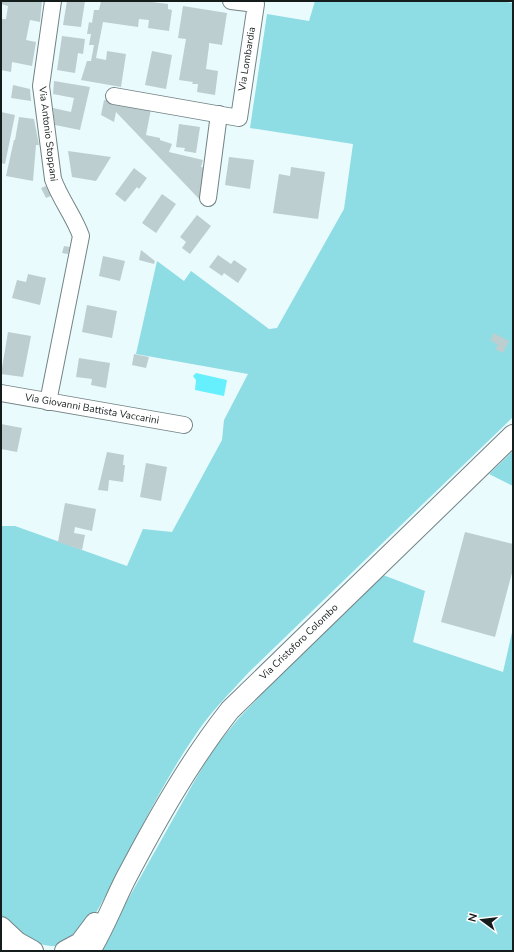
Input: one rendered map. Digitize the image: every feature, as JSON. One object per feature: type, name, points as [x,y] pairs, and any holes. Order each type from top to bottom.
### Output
[{"type":"main road","name":"Via Cristoforo Colombo","points":[[125,880],[186,772],[209,736],[230,710],[513,435]]},
{"type":"main road","points":[[65,951],[80,943],[125,880]]},
{"type":"main road","points":[[90,951],[125,880]]},
{"type":"main road","points":[[1,927],[17,942],[33,951]]},
{"type":"street","name":"Via Antonio Stoppani","points":[[48,402],[81,236],[77,225],[56,190],[53,179],[43,104],[43,69],[53,1]]},
{"type":"street","name":"Via Lombardia","points":[[114,96],[239,118],[256,4],[231,1]]},
{"type":"street","points":[[208,198],[219,114]]},
{"type":"street","name":"Via Giovanni Battista Vaccarini","points":[[1,392],[48,402],[184,425]]},
{"type":"shaded area","points":[[315,1],[499,1],[513,3],[513,417],[249,672],[220,703],[200,728],[182,755],[149,812],[101,904],[86,928],[74,941],[69,944],[50,946],[40,944],[14,930],[1,916],[1,526],[15,526],[127,566],[143,529],[172,532],[222,440],[224,420],[248,374],[136,354],[157,261],[184,281],[191,271],[269,329],[277,328],[344,209],[353,144],[250,128],[267,14],[309,21]]},
{"type":"shaded area","points":[[196,373],[227,380],[224,396],[195,390],[196,380],[193,376]]},
{"type":"shaded area","points":[[513,451],[513,486],[489,474]]},
{"type":"shaded area","points":[[383,575],[425,591],[413,642],[503,672],[513,628],[513,951],[99,951],[215,747],[239,718],[264,692]]},
{"type":"building","points":[[1,1],[42,1],[40,22],[30,20],[26,40],[36,42],[32,66],[12,62],[11,72],[1,70],[1,19],[6,19],[8,6],[1,4]]},
{"type":"building","points":[[67,1],[85,1],[81,27],[63,25]]},
{"type":"building","points":[[101,1],[144,1],[168,4],[168,9],[172,10],[169,31],[148,28],[149,20],[139,19],[138,27],[103,22],[96,58],[106,60],[107,51],[126,54],[121,87],[81,80],[87,61],[91,61],[94,45],[89,45],[91,34],[87,34],[89,22],[92,23],[94,10],[99,10]]},
{"type":"building","points":[[183,6],[227,13],[222,45],[209,43],[206,69],[218,71],[215,95],[197,92],[198,84],[192,84],[193,82],[179,80],[186,39],[178,38]]},
{"type":"building","points":[[62,36],[85,39],[83,54],[78,53],[75,73],[57,70]]},
{"type":"building","points":[[152,51],[172,55],[166,89],[145,85]]},
{"type":"building","points":[[54,81],[90,87],[80,130],[55,125],[53,108],[71,112],[74,98],[53,94]]},
{"type":"building","points":[[13,85],[30,89],[31,101],[11,98]]},
{"type":"building","points":[[104,100],[151,109],[146,135],[160,138],[160,140],[172,144],[169,152],[203,160],[201,167],[206,168],[201,201],[116,112],[114,122],[101,115]]},
{"type":"building","points":[[1,112],[15,115],[5,164],[1,163]]},
{"type":"building","points":[[19,117],[34,119],[39,145],[36,145],[33,181],[6,176]]},
{"type":"building","points":[[179,124],[200,127],[196,153],[184,151],[185,148],[176,147]]},
{"type":"building","points":[[68,151],[111,157],[96,181],[72,177]]},
{"type":"building","points":[[229,157],[254,160],[250,189],[225,185]]},
{"type":"building","points":[[291,167],[325,172],[318,219],[273,213],[279,174],[290,176]]},
{"type":"building","points":[[134,168],[147,178],[139,189],[137,187],[125,202],[115,194]]},
{"type":"building","points":[[46,186],[51,196],[46,198],[41,188]]},
{"type":"building","points":[[162,194],[176,204],[156,233],[142,223]]},
{"type":"building","points":[[197,215],[211,226],[190,254],[182,248],[186,242],[180,237]]},
{"type":"building","points":[[64,246],[70,247],[68,254],[62,253]]},
{"type":"building","points":[[141,250],[155,261],[154,264],[139,260]]},
{"type":"building","points":[[218,255],[231,264],[234,260],[247,269],[238,283],[224,273],[222,276],[209,267]]},
{"type":"building","points":[[103,256],[125,261],[120,281],[99,276]]},
{"type":"building","points":[[28,274],[46,278],[40,305],[12,298],[17,280],[26,282]]},
{"type":"building","points":[[87,305],[117,311],[112,338],[82,332]]},
{"type":"building","points":[[8,332],[31,336],[23,377],[1,374]]},
{"type":"building","points":[[494,333],[509,341],[503,353],[495,349],[498,345],[490,340]]},
{"type":"building","points":[[134,354],[149,357],[146,368],[132,365]]},
{"type":"building","points":[[79,358],[110,363],[106,388],[91,385],[92,379],[76,377]]},
{"type":"building","points":[[1,424],[22,428],[17,452],[1,449]]},
{"type":"building","points":[[107,452],[124,455],[123,465],[125,465],[123,482],[109,480],[108,491],[98,490]]},
{"type":"building","points":[[146,463],[167,467],[161,501],[140,497]]},
{"type":"building","points":[[65,503],[96,509],[92,531],[75,527],[74,533],[85,535],[82,550],[58,542]]},
{"type":"building","points":[[465,532],[513,544],[513,569],[495,637],[441,622]]}]
